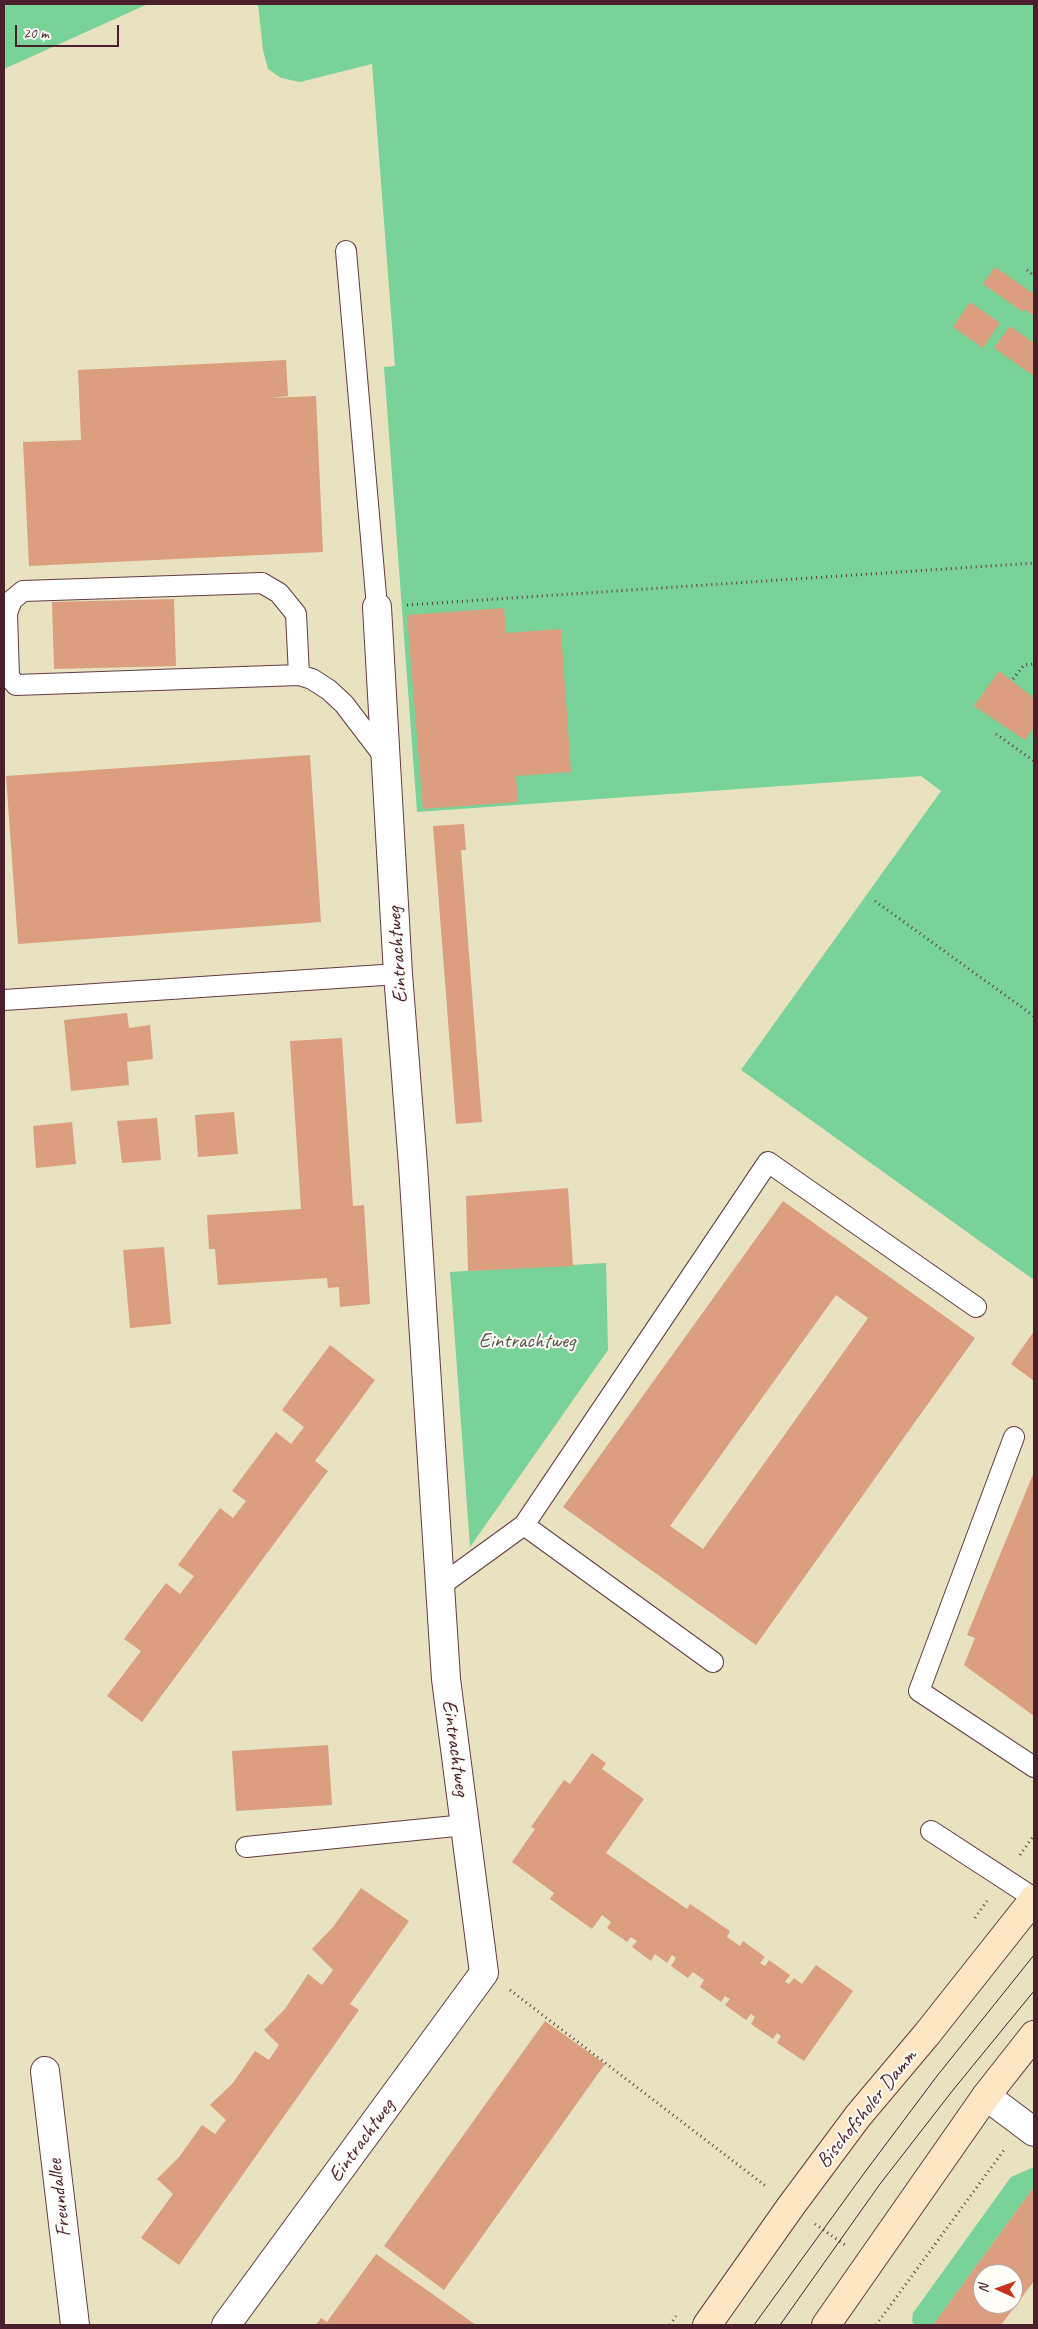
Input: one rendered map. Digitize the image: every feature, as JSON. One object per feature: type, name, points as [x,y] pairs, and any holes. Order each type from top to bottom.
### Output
[{"type":"main road","name":"Bischofsholer Damm","points":[[707,2325],[791,2206],[858,2116],[927,2034],[1034,1898]]},
{"type":"main road","points":[[826,2325],[986,2096],[1034,2035]]},
{"type":"street","name":"Eintrachtweg","points":[[226,2325],[484,1973],[446,1679],[412,1156],[398,974],[377,607]]},
{"type":"street","name":"Freundallee","points":[[45,2071],[75,2325]]},
{"type":"street","points":[[986,2096],[1029,2128]]},
{"type":"lane","points":[[346,251],[377,607]]},
{"type":"lane","points":[[299,674],[296,614],[280,593],[262,583],[24,591],[12,600],[7,613],[9,677],[16,685],[299,674],[312,679],[329,690],[344,704],[386,759]]},
{"type":"lane","points":[[4,1000],[398,974]]},
{"type":"lane","points":[[440,1586],[524,1525],[768,1162],[976,1306]]},
{"type":"lane","points":[[1014,1437],[919,1691],[1034,1767]]},
{"type":"lane","points":[[524,1525],[713,1662]]},
{"type":"lane","points":[[246,1847],[465,1825]]},
{"type":"lane","points":[[931,1831],[1034,1898]]},
{"type":"path","points":[[1027,270],[1034,276]]},
{"type":"path","points":[[377,607],[1034,563]]},
{"type":"path","points":[[1014,679],[1024,665],[1034,664]]},
{"type":"path","points":[[996,734],[1034,761]]},
{"type":"path","points":[[875,901],[1034,1016]]},
{"type":"path","points":[[484,1973],[538,2010],[768,2187]]},
{"type":"path","points":[[876,2325],[1029,2128]]},
{"type":"path","points":[[811,2221],[852,2250]]},
{"type":"green space","points":[[4,4],[148,4],[4,69]]},
{"type":"green space","points":[[258,4],[1034,4],[1034,1280],[741,1070],[941,791],[921,776],[417,812],[384,367],[395,366],[372,64],[300,82],[281,78],[268,69],[263,50]]},
{"type":"green space","name":"Eintrachtweg","points":[[606,1263],[608,1350],[470,1547],[450,1272]]},
{"type":"green space","points":[[1034,2167],[1034,2187],[978,2264],[973,2264],[973,2270],[933,2325],[914,2325],[912,2321],[913,2313],[1011,2177]]},
{"type":"building","points":[[995,267],[1034,294],[1034,316],[1025,309],[1023,312],[983,284]]},
{"type":"building","points":[[970,302],[1000,323],[983,348],[953,327]]},
{"type":"building","points":[[1010,326],[1034,343],[1034,376],[994,348]]},
{"type":"building","points":[[286,360],[288,396],[271,398],[316,396],[323,552],[29,566],[23,442],[81,440],[78,370]]},
{"type":"building","points":[[174,599],[176,666],[54,669],[52,602]]},
{"type":"building","points":[[504,608],[506,633],[561,629],[571,772],[516,776],[518,802],[423,809],[407,615]]},
{"type":"building","points":[[999,671],[1034,698],[1034,727],[1025,740],[974,706]]},
{"type":"building","points":[[310,755],[321,922],[18,944],[6,776]]},
{"type":"building","points":[[464,824],[466,850],[461,850],[482,1122],[456,1124],[433,826]]},
{"type":"building","points":[[127,1013],[129,1028],[150,1025],[153,1059],[127,1062],[129,1085],[71,1091],[64,1020]]},
{"type":"building","points":[[342,1038],[353,1206],[364,1205],[370,1304],[340,1307],[339,1287],[328,1288],[327,1278],[218,1285],[215,1249],[209,1249],[207,1215],[301,1209],[290,1041]]},
{"type":"building","points":[[234,1112],[238,1154],[198,1157],[195,1115]]},
{"type":"building","points":[[157,1118],[161,1160],[122,1163],[117,1121]]},
{"type":"building","points":[[72,1122],[76,1164],[36,1168],[33,1126]]},
{"type":"building","points":[[568,1188],[573,1266],[468,1271],[466,1196]]},
{"type":"building","points":[[783,1201],[975,1338],[756,1645],[563,1507]],"holes":[[[836,1295],[868,1318],[703,1549],[670,1526]]]},
{"type":"building","points":[[164,1247],[171,1324],[130,1328],[123,1250]]},
{"type":"building","points":[[1034,1331],[1034,1381],[1011,1364]]},
{"type":"building","points":[[330,1345],[375,1380],[315,1461],[328,1471],[142,1722],[107,1696],[141,1651],[124,1639],[166,1583],[180,1594],[194,1576],[178,1565],[220,1508],[233,1518],[246,1501],[232,1491],[276,1432],[291,1444],[304,1427],[282,1410]]},
{"type":"building","points":[[1034,1472],[1034,1716],[964,1665],[975,1638],[967,1635]]},
{"type":"building","points":[[328,1745],[332,1805],[236,1811],[232,1751]]},
{"type":"building","points":[[592,1753],[606,1763],[602,1769],[644,1799],[606,1853],[687,1909],[690,1904],[730,1931],[727,1937],[740,1946],[743,1941],[765,1957],[760,1963],[765,1966],[769,1960],[790,1975],[785,1982],[789,1984],[794,1978],[802,1984],[816,1965],[853,1991],[804,2061],[777,2043],[781,2036],[777,2033],[773,2039],[751,2024],[755,2017],[751,2014],[746,2020],[725,2005],[730,1999],[725,1996],[721,2002],[700,1987],[704,1980],[693,1972],[688,1978],[671,1966],[676,1958],[672,1955],[667,1963],[655,1954],[651,1961],[632,1947],[637,1941],[631,1937],[627,1942],[607,1928],[611,1922],[602,1915],[592,1929],[550,1899],[554,1893],[512,1862],[535,1829],[531,1827],[564,1780],[570,1784]]},
{"type":"building","points":[[361,1888],[409,1921],[350,2004],[359,2010],[179,2265],[141,2238],[173,2194],[157,2179],[179,2157],[202,2125],[215,2134],[226,2120],[210,2105],[233,2083],[255,2051],[269,2060],[279,2045],[264,2030],[285,2009],[308,1974],[322,1985],[333,1970],[312,1949],[333,1927]]},
{"type":"building","points":[[545,2021],[605,2064],[444,2290],[384,2246]]},
{"type":"building","points":[[1034,2187],[1034,2281],[1023,2296],[1023,2264],[978,2264]]},
{"type":"building","points":[[376,2254],[476,2325],[316,2325],[321,2318],[327,2322]]},
{"type":"building","points":[[973,2270],[973,2314],[1009,2314],[1001,2325],[933,2325]]},
{"type":"tram line","points":[[754,2325],[937,2076],[1034,1955]]},
{"type":"tram line","points":[[780,2325],[880,2184],[953,2090],[1034,1991]]}]
